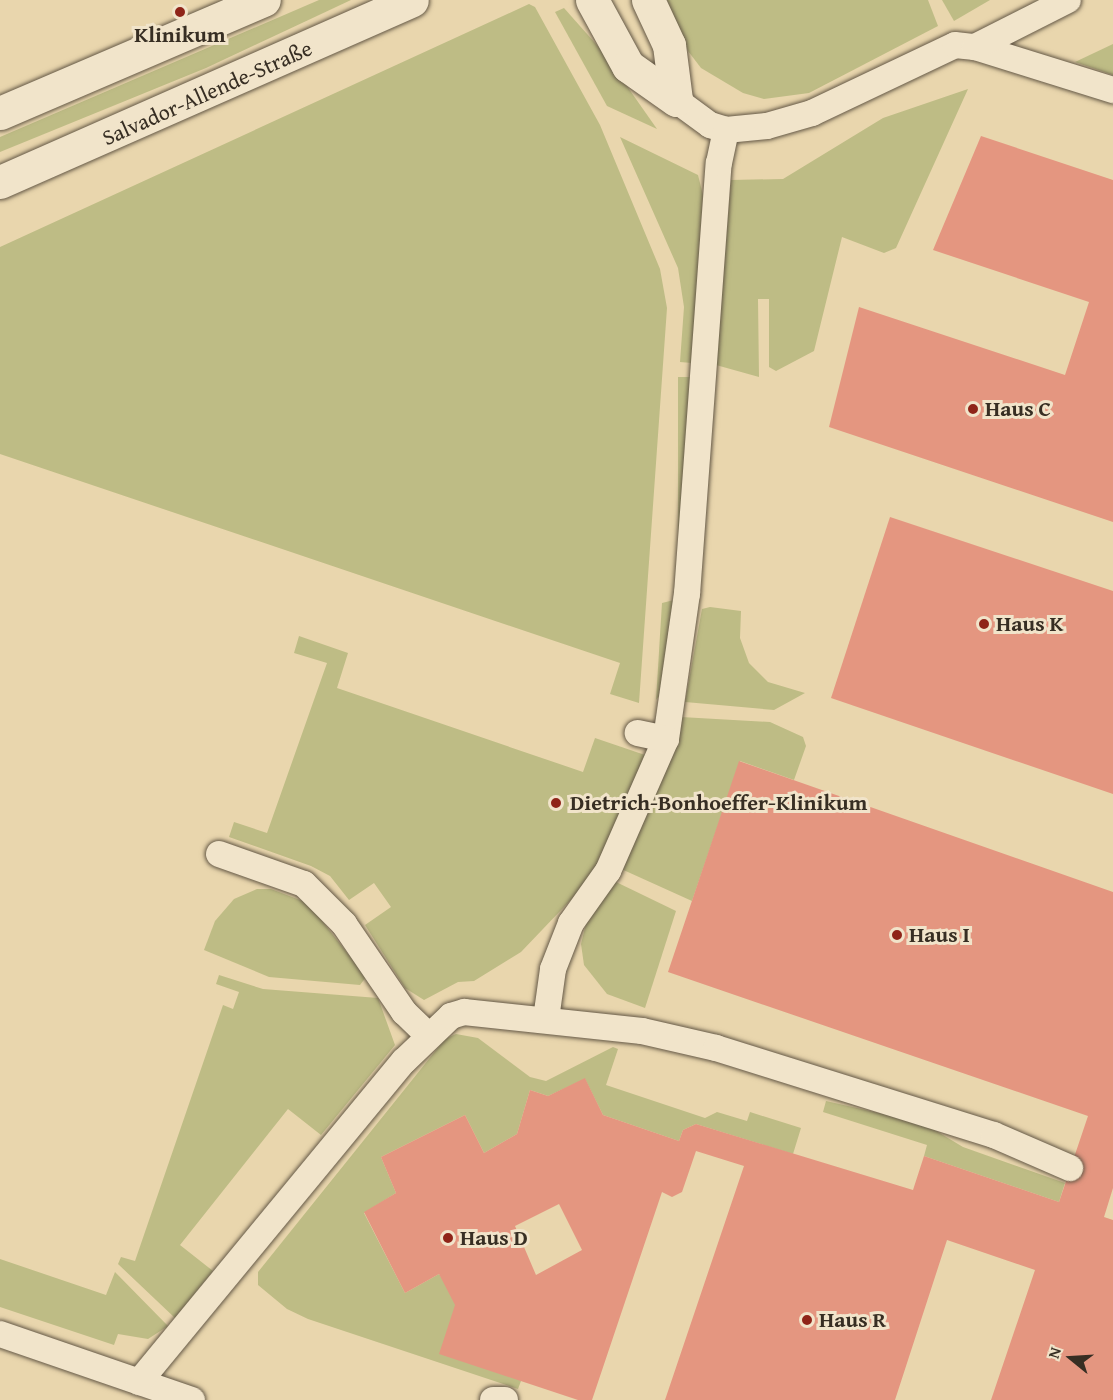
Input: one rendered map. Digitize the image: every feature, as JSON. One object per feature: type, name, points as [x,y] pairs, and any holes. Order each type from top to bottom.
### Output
[{"type":"street","points":[[0,113],[264,0]]},
{"type":"street","name":"Salvador-Allende-Straße","points":[[0,182],[412,0]]},
{"type":"street","points":[[592,0],[628,66],[676,100]]},
{"type":"street","points":[[648,0],[669,45],[676,100]]},
{"type":"lane","points":[[975,47],[1068,0]]},
{"type":"lane","points":[[676,100],[692,115],[726,130],[767,126],[812,112],[955,45],[975,47],[1113,90]]},
{"type":"lane","points":[[546,1019],[553,969],[571,923],[608,871],[666,739],[687,594],[718,163],[726,130]]},
{"type":"lane","points":[[638,733],[666,739]]},
{"type":"lane","points":[[219,854],[304,884],[344,924],[404,1012],[428,1035]]},
{"type":"lane","points":[[139,1382],[428,1035],[464,1012],[642,1031],[716,1048],[994,1135],[1070,1167]]},
{"type":"lane","points":[[0,1334],[192,1400]]},
{"type":"lane","points":[[493,1400],[505,1400]]},
{"type":"shaded area","points":[[319,0],[351,0],[206,68],[0,152],[0,137]]},
{"type":"shaded area","points":[[667,0],[928,0],[938,26],[809,93],[764,99],[743,93],[701,68],[688,51]]},
{"type":"shaded area","points":[[942,0],[990,0],[954,21]]},
{"type":"shaded area","points":[[529,4],[535,7],[600,125],[660,269],[667,308],[639,703],[610,694],[620,663],[0,454],[0,247]]},
{"type":"shaded area","points":[[564,8],[603,52],[657,129],[607,106],[555,12]]},
{"type":"shaded area","points":[[1113,44],[1113,75],[1075,62]]},
{"type":"shaded area","points":[[968,89],[896,248],[884,253],[842,237],[814,351],[776,371],[769,367],[769,299],[758,299],[759,377],[716,365],[731,180],[783,179],[883,118]]},
{"type":"shaded area","points":[[620,137],[698,175],[703,195],[692,363],[680,362],[684,307],[678,268]]},
{"type":"shaded area","points":[[678,377],[690,377],[690,582],[678,582]]},
{"type":"shaded area","points":[[674,600],[661,693],[656,700],[662,603]]},
{"type":"shaded area","points":[[710,607],[741,611],[740,638],[749,663],[768,682],[805,693],[774,710],[685,702],[702,609]]},
{"type":"shaded area","points":[[299,636],[348,653],[337,688],[583,772],[595,738],[645,755],[604,857],[584,886],[521,952],[474,981],[458,982],[424,1000],[405,988],[365,925],[391,907],[374,883],[349,900],[330,876],[311,866],[229,837],[234,822],[267,833],[327,663],[294,653]]},
{"type":"shaded area","points":[[681,717],[770,722],[803,737],[806,746],[794,780],[740,761],[692,901],[619,868]]},
{"type":"shaded area","points":[[614,881],[676,911],[645,1008],[607,994],[584,965],[581,944],[586,924]]},
{"type":"shaded area","points":[[257,889],[271,889],[308,903],[366,977],[360,985],[269,977],[204,950],[215,921],[234,899]]},
{"type":"shaded area","points":[[219,975],[263,989],[378,998],[395,1045],[321,1135],[288,1109],[180,1245],[213,1271],[175,1318],[118,1264],[121,1257],[135,1261],[223,1005],[233,1009],[239,992],[216,984]]},
{"type":"shaded area","points":[[456,1034],[478,1038],[530,1077],[546,1081],[613,1047],[618,1049],[606,1085],[705,1118],[717,1112],[747,1121],[750,1112],[801,1128],[793,1154],[696,1124],[683,1130],[679,1141],[603,1115],[585,1079],[548,1096],[530,1090],[517,1134],[484,1153],[465,1115],[381,1157],[396,1193],[364,1213],[405,1293],[439,1274],[521,1381],[518,1389],[308,1319],[287,1309],[258,1285],[258,1272],[445,1039]]},
{"type":"shaded area","points":[[826,1101],[923,1123],[963,1147],[1065,1183],[1059,1202],[924,1156],[927,1145],[823,1112]]},
{"type":"shaded area","points":[[0,1259],[106,1295],[115,1272],[168,1326],[148,1339],[118,1334],[114,1345],[0,1307]]},
{"type":"building","name":"Haus C","points":[[981,136],[1113,180],[1113,522],[829,427],[859,307],[1065,375],[1089,302],[933,250]]},
{"type":"building","name":"Haus K","points":[[890,517],[1113,591],[1113,794],[831,698]]},
{"type":"building","points":[[739,761],[1113,892],[1113,1188],[1104,1217],[1113,1220],[1113,1400],[991,1400],[1035,1270],[947,1240],[895,1400],[665,1400],[744,1166],[696,1151],[682,1192],[672,1197],[662,1192],[592,1400],[578,1400],[439,1354],[455,1305],[439,1274],[405,1293],[364,1212],[396,1193],[381,1157],[465,1115],[484,1153],[517,1134],[530,1090],[548,1096],[585,1078],[603,1115],[679,1141],[683,1130],[696,1124],[913,1190],[924,1156],[1059,1202],[1088,1116],[668,972]],"holes":[[[559,1204],[582,1250],[536,1275],[515,1226]]]},
{"type":"place","name":"Klinikum","points":[[180,12]]},
{"type":"place","name":"Haus C","points":[[973,409]]},
{"type":"place","name":"Haus K","points":[[984,624]]},
{"type":"place","name":"Dietrich-Bonhoeffer-Klinikum","points":[[556,803]]},
{"type":"place","name":"Haus I","points":[[897,935]]},
{"type":"place","name":"Haus D","points":[[448,1238]]},
{"type":"place","name":"Haus R","points":[[807,1320]]}]
